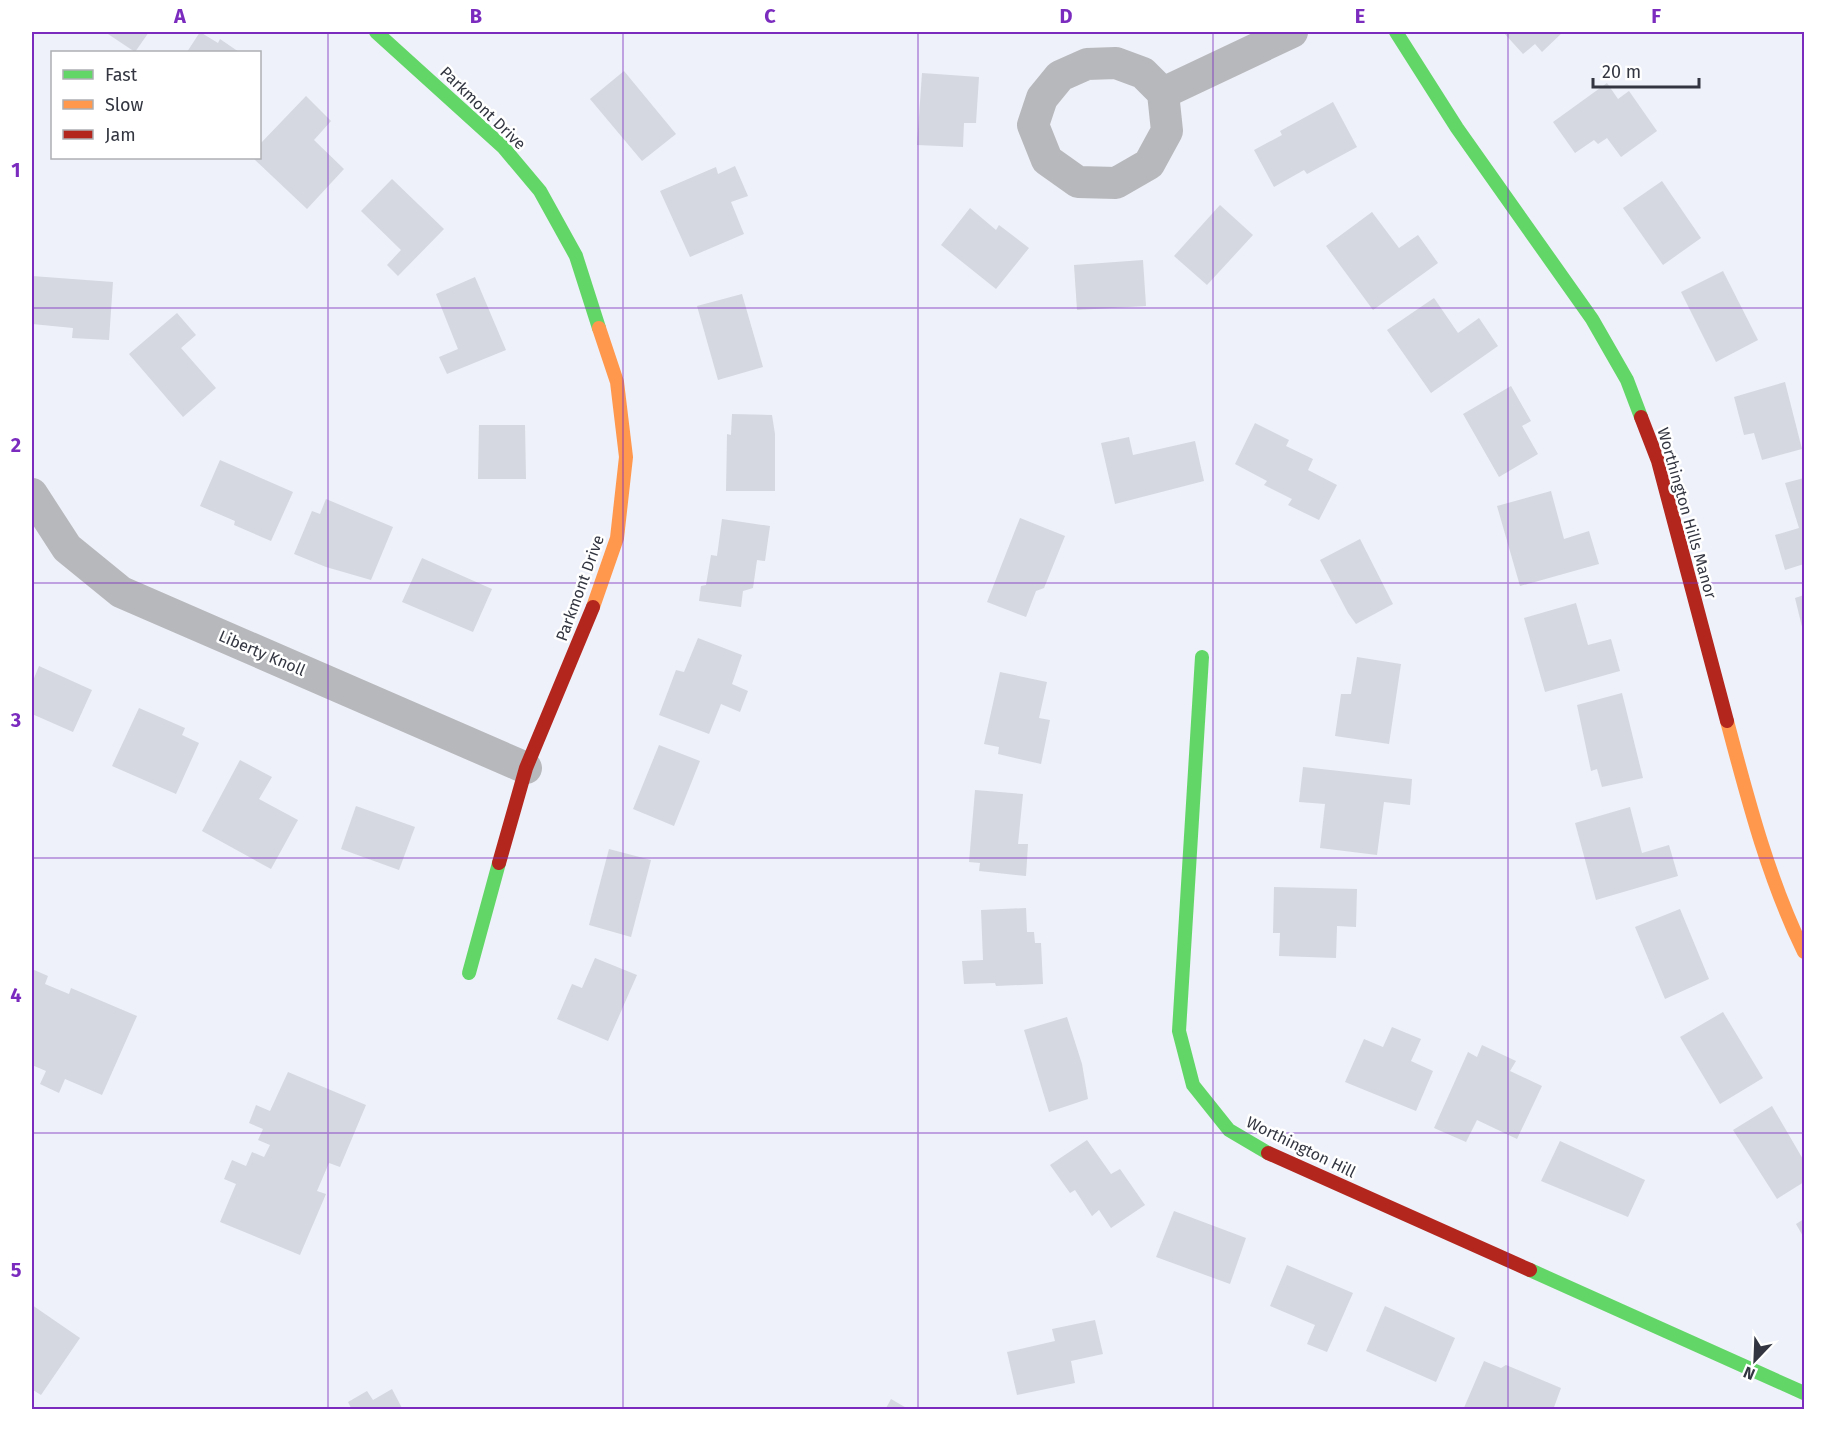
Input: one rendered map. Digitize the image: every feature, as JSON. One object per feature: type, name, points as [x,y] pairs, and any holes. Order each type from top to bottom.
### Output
[{"type":"street","name":"Parkmont Drive","points":[[376,32],[503,147],[540,191],[576,256],[617,382],[626,457],[617,538],[601,588],[526,768],[469,973]]},
{"type":"street","points":[[1163,93],[1292,32]]},
{"type":"street","name":"Worthington Hills Manor","points":[[1396,32],[1457,128],[1592,319],[1627,380],[1658,461],[1755,826],[1785,913],[1804,952]]},
{"type":"street","points":[[1116,63],[1143,73],[1163,93],[1167,131],[1149,164],[1132,174],[1116,183],[1078,182],[1047,160],[1033,125],[1042,98],[1060,76],[1086,64],[1116,63]]},
{"type":"street","name":"Liberty Knoll","points":[[32,494],[67,548],[121,592],[526,768]]},
{"type":"street","name":"Worthington Hill","points":[[1202,657],[1179,1031],[1193,1085],[1229,1130],[1259,1149],[1804,1393]]},
{"type":"building","points":[[105,32],[149,32],[134,51]]},
{"type":"building","points":[[200,32],[218,43],[220,39],[238,51],[188,51]]},
{"type":"building","points":[[1503,32],[1563,32],[1542,52],[1535,44],[1523,54]]},
{"type":"building","points":[[624,71],[676,134],[642,161],[590,99]]},
{"type":"building","points":[[922,73],[979,77],[976,123],[964,123],[963,147],[917,145]]},
{"type":"building","points":[[1607,83],[1618,99],[1629,91],[1657,131],[1621,157],[1607,138],[1598,144],[1594,140],[1575,153],[1553,122]]},
{"type":"building","points":[[306,96],[331,121],[314,140],[344,169],[307,209],[254,159],[261,159],[261,143]]},
{"type":"building","points":[[1333,102],[1357,147],[1307,174],[1304,170],[1274,187],[1254,150],[1282,135],[1280,131]]},
{"type":"building","points":[[735,166],[748,196],[731,202],[744,234],[690,257],[660,191],[716,167],[718,174]]},
{"type":"building","points":[[392,179],[444,229],[398,276],[387,265],[401,250],[361,211]]},
{"type":"building","points":[[1662,181],[1701,238],[1663,265],[1623,208]]},
{"type":"building","points":[[1220,205],[1253,235],[1207,285],[1174,256]]},
{"type":"building","points":[[970,208],[996,230],[999,225],[1029,248],[996,289],[941,245]]},
{"type":"building","points":[[1372,212],[1399,248],[1418,235],[1438,263],[1373,310],[1326,246]]},
{"type":"building","points":[[1143,260],[1146,306],[1077,310],[1074,265]]},
{"type":"building","points":[[1723,271],[1758,340],[1716,362],[1681,292]]},
{"type":"building","points":[[32,276],[113,282],[109,340],[72,338],[73,328],[32,324]]},
{"type":"building","points":[[475,277],[506,350],[447,374],[439,357],[458,349],[436,294]]},
{"type":"building","points":[[742,294],[763,367],[718,380],[697,306]]},
{"type":"building","points":[[1434,298],[1458,333],[1479,318],[1498,346],[1431,393],[1387,330]]},
{"type":"building","points":[[177,313],[196,335],[181,348],[216,388],[183,417],[129,354]]},
{"type":"building","points":[[1785,382],[1802,449],[1762,460],[1754,433],[1744,435],[1734,397]]},
{"type":"building","points":[[1511,386],[1531,421],[1522,426],[1538,454],[1499,477],[1463,414]]},
{"type":"building","points":[[732,414],[772,415],[775,434],[775,491],[726,491],[727,434],[731,435]]},
{"type":"building","points":[[1255,423],[1289,440],[1286,446],[1313,459],[1308,470],[1337,485],[1319,520],[1288,505],[1292,499],[1264,485],[1267,481],[1235,464]]},
{"type":"building","points":[[479,425],[525,425],[526,479],[478,479]]},
{"type":"building","points":[[1129,437],[1133,455],[1195,441],[1204,481],[1115,504],[1101,443]]},
{"type":"building","points":[[220,460],[293,492],[271,541],[234,525],[235,521],[200,506]]},
{"type":"building","points":[[1804,478],[1804,564],[1785,570],[1775,535],[1799,528],[1785,483]]},
{"type":"building","points":[[1551,491],[1564,539],[1589,531],[1599,564],[1520,586],[1497,506]]},
{"type":"building","points":[[326,499],[393,527],[371,580],[326,567],[294,554],[312,511],[320,514]]},
{"type":"building","points":[[1020,518],[1065,536],[1044,588],[1036,591],[1026,617],[987,602]]},
{"type":"building","points":[[722,519],[770,526],[765,561],[757,560],[753,588],[743,591],[741,607],[699,601],[701,586],[706,585],[711,555],[717,556]]},
{"type":"building","points":[[1360,539],[1393,604],[1356,624],[1320,560]]},
{"type":"building","points":[[422,558],[492,589],[473,632],[402,602]]},
{"type":"building","points":[[1804,595],[1804,635],[1795,598]]},
{"type":"building","points":[[1576,603],[1588,645],[1611,639],[1620,671],[1545,692],[1524,618]]},
{"type":"building","points":[[698,638],[742,655],[732,684],[748,691],[740,712],[721,704],[709,734],[659,715],[676,670],[684,672]]},
{"type":"building","points":[[1357,657],[1401,664],[1389,744],[1335,736],[1341,694],[1351,694]]},
{"type":"building","points":[[39,666],[92,690],[73,732],[32,714],[32,683]]},
{"type":"building","points":[[1000,672],[1047,682],[1039,718],[1050,720],[1041,764],[998,754],[999,747],[984,744]]},
{"type":"building","points":[[1622,693],[1643,778],[1602,787],[1597,769],[1591,771],[1577,705]]},
{"type":"building","points":[[139,708],[185,728],[182,735],[199,743],[176,794],[112,766]]},
{"type":"building","points":[[659,745],[700,761],[674,826],[633,809]]},
{"type":"building","points":[[240,760],[272,777],[259,799],[298,820],[271,869],[202,831]]},
{"type":"building","points":[[1303,767],[1412,779],[1410,805],[1384,802],[1377,855],[1320,848],[1325,804],[1299,802]]},
{"type":"building","points":[[975,790],[1023,794],[1018,844],[1028,844],[1026,876],[979,871],[980,863],[969,862]]},
{"type":"building","points":[[356,806],[415,827],[399,870],[341,849]]},
{"type":"building","points":[[1630,807],[1642,853],[1669,845],[1678,876],[1596,900],[1575,823]]},
{"type":"building","points":[[609,849],[651,860],[631,937],[589,925]]},
{"type":"building","points":[[1274,887],[1357,889],[1356,927],[1337,926],[1336,958],[1279,956],[1280,933],[1273,933]]},
{"type":"building","points":[[1026,908],[1027,932],[1034,932],[1035,943],[1041,943],[1043,984],[996,986],[995,983],[964,984],[962,961],[983,960],[981,910]]},
{"type":"building","points":[[1680,909],[1709,979],[1665,999],[1635,927]]},
{"type":"building","points":[[595,958],[637,975],[608,1041],[557,1019],[572,984],[582,988]]},
{"type":"building","points":[[32,969],[48,976],[45,984],[69,994],[71,988],[137,1016],[102,1095],[65,1079],[59,1093],[40,1084],[46,1071],[32,1065]]},
{"type":"building","points":[[1723,1012],[1763,1078],[1720,1104],[1680,1037]]},
{"type":"building","points":[[1067,1017],[1082,1064],[1088,1099],[1049,1112],[1024,1030]]},
{"type":"building","points":[[1392,1027],[1421,1039],[1411,1061],[1433,1071],[1416,1111],[1345,1082],[1364,1039],[1383,1047]]},
{"type":"building","points":[[1482,1045],[1516,1061],[1510,1071],[1542,1086],[1517,1139],[1477,1120],[1466,1142],[1434,1128],[1468,1052],[1477,1057]]},
{"type":"building","points":[[288,1072],[366,1105],[340,1167],[329,1163],[317,1191],[326,1194],[300,1255],[220,1222],[236,1184],[224,1179],[232,1160],[246,1166],[252,1152],[264,1157],[270,1145],[258,1140],[263,1129],[249,1123],[256,1105],[270,1111]]},
{"type":"building","points":[[1772,1106],[1804,1161],[1804,1182],[1777,1199],[1733,1130]]},
{"type":"building","points":[[1087,1140],[1111,1174],[1120,1169],[1145,1205],[1111,1228],[1099,1210],[1092,1216],[1075,1190],[1070,1193],[1050,1165]]},
{"type":"building","points":[[1560,1141],[1645,1180],[1628,1217],[1541,1181]]},
{"type":"building","points":[[1174,1211],[1246,1238],[1230,1284],[1156,1257]]},
{"type":"building","points":[[1804,1219],[1804,1238],[1796,1224]]},
{"type":"building","points":[[1287,1265],[1353,1293],[1327,1352],[1307,1344],[1315,1325],[1270,1306]]},
{"type":"building","points":[[32,1305],[80,1338],[41,1395],[33,1390],[32,1392]]},
{"type":"building","points":[[1385,1306],[1455,1338],[1436,1382],[1366,1351]]},
{"type":"building","points":[[1095,1320],[1103,1354],[1071,1361],[1075,1383],[1017,1395],[1007,1352],[1055,1341],[1052,1329]]},
{"type":"building","points":[[1484,1361],[1501,1368],[1506,1365],[1561,1388],[1553,1410],[1463,1410]]},
{"type":"building","points":[[392,1389],[403,1410],[352,1410],[348,1402],[367,1391],[373,1400]]},
{"type":"building","points":[[891,1399],[910,1410],[885,1410]]},
{"type":"traffic: fast","points":[[376,32],[503,147],[540,191],[576,256],[599,328]]},
{"type":"traffic: fast","points":[[1396,32],[1457,128],[1592,319],[1627,380],[1641,417]]},
{"type":"traffic: fast","points":[[1202,657],[1179,1031],[1193,1085],[1229,1130],[1268,1153]]},
{"type":"traffic: fast","points":[[469,973],[499,863]]},
{"type":"traffic: fast","points":[[1530,1270],[1804,1393]]},
{"type":"traffic: slow","points":[[593,607],[617,538],[626,457],[617,382],[599,328]]},
{"type":"traffic: slow","points":[[1727,721],[1769,867],[1804,952]]},
{"type":"traffic: jam","points":[[1641,417],[1658,461],[1727,721]]},
{"type":"traffic: jam","points":[[499,863],[526,768],[593,607]]},
{"type":"traffic: jam","points":[[1268,1153],[1530,1270]]}]
